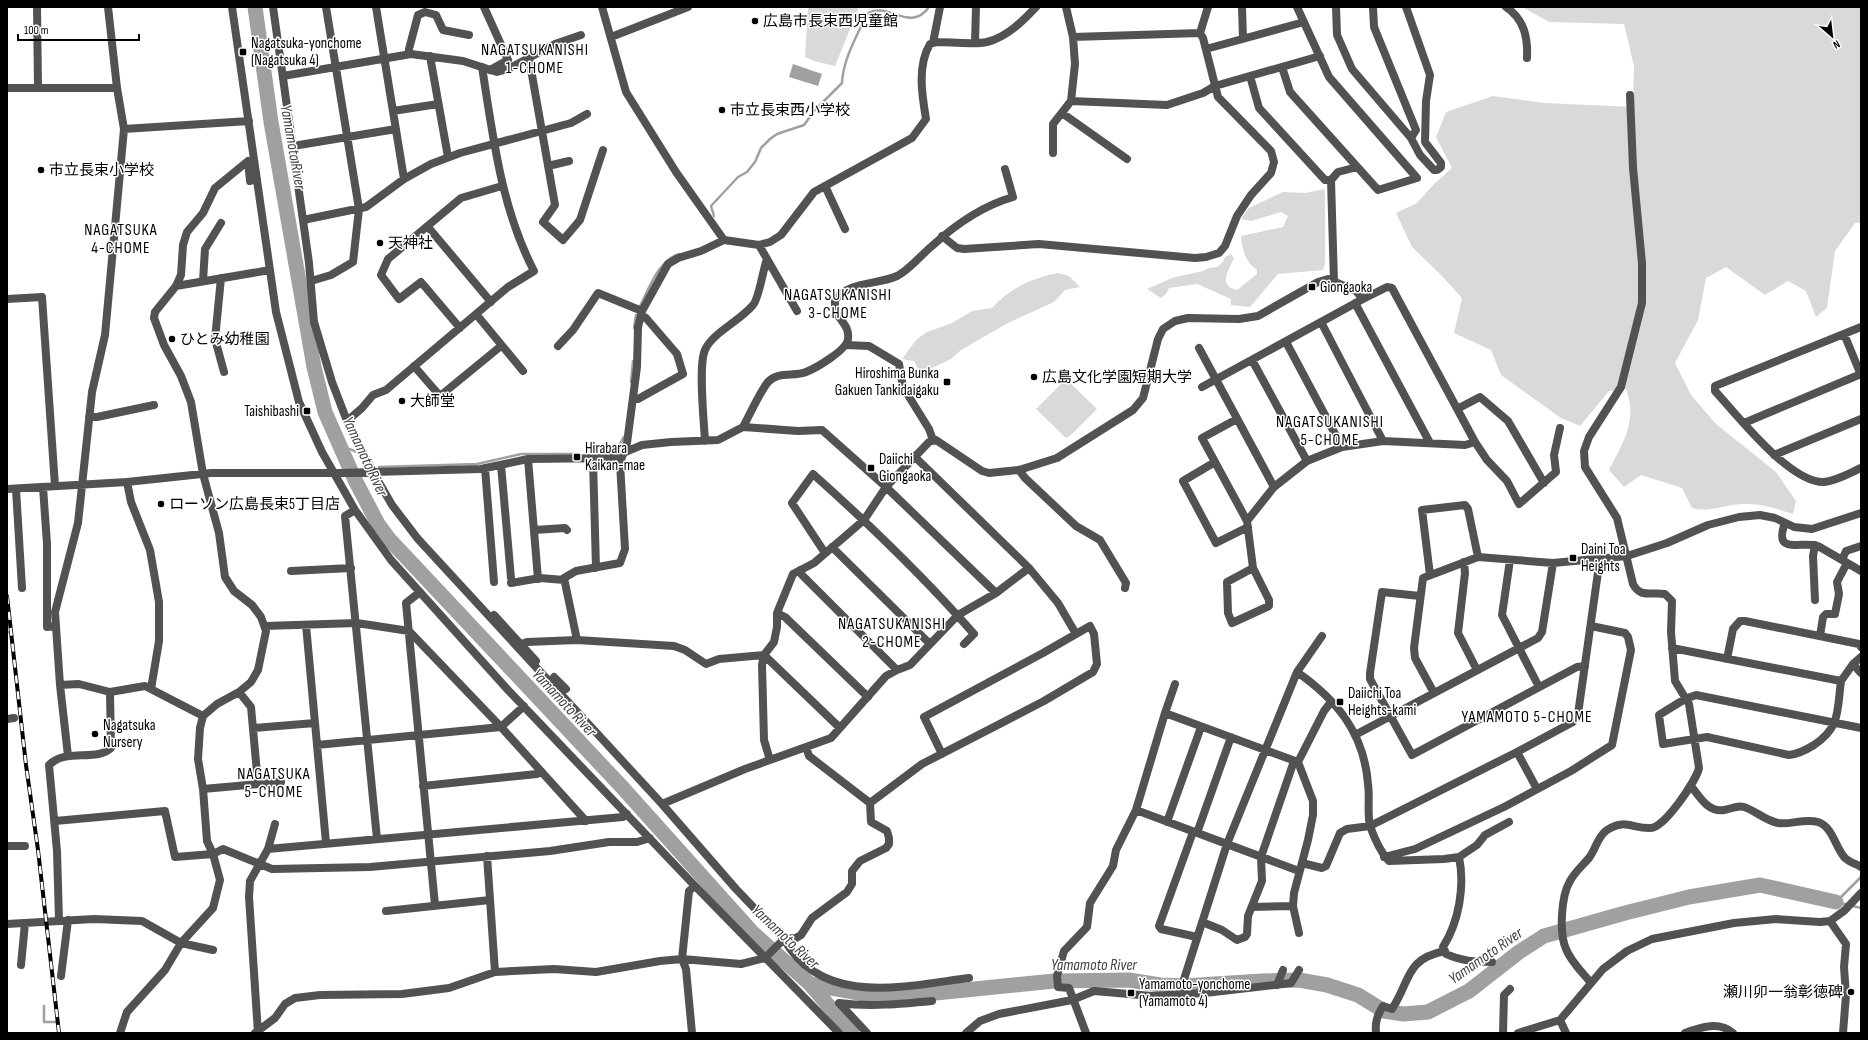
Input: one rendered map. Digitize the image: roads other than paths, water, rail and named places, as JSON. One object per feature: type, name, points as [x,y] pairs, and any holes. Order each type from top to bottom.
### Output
[{"type":"street","points":[[37,7],[38,88]]},
{"type":"street","points":[[68,756],[60,685],[56,612],[78,523],[92,392],[105,335],[124,129],[117,88],[108,7]]},
{"type":"street","points":[[232,7],[276,312],[299,402],[355,510],[391,560],[524,706],[695,886],[839,1033]]},
{"type":"street","points":[[273,7],[311,281],[314,322],[332,382],[347,421],[370,472],[392,505],[413,533],[455,581],[552,680],[736,889],[784,939],[789,948],[810,968],[824,977],[850,986],[882,988],[969,978]]},
{"type":"street","points":[[311,281],[331,274],[353,262],[359,209],[326,7]]},
{"type":"street","points":[[376,7],[404,179]]},
{"type":"street","points":[[484,7],[508,60],[486,68]]},
{"type":"street","points":[[602,7],[626,92],[676,172],[724,240]]},
{"type":"street","points":[[611,37],[688,7]]},
{"type":"street","points":[[933,43],[940,7]]},
{"type":"street","points":[[975,42],[976,7]]},
{"type":"street","points":[[564,580],[564,578],[576,571],[620,563],[626,549],[620,463],[627,443],[633,399],[637,367],[638,327],[641,313],[668,264],[678,258],[701,251],[724,240],[759,245],[770,242],[780,235],[814,192],[912,138],[926,119],[921,86],[925,52],[930,44],[987,42],[1007,33],[1026,19],[1036,7]]},
{"type":"street","points":[[1053,153],[1053,124],[1070,100],[1075,64],[1073,37],[1066,7]]},
{"type":"street","points":[[942,236],[957,248],[964,249],[1039,244],[1195,258],[1206,257],[1219,253],[1225,246],[1237,216],[1251,195],[1271,173],[1274,162],[1271,151],[1218,97],[1203,38],[1200,33],[1208,7]]},
{"type":"street","points":[[1242,7],[1243,39]]},
{"type":"street","points":[[1282,67],[1290,92],[1378,190],[1417,178],[1329,77],[1297,7]]},
{"type":"street","points":[[1336,7],[1337,35],[1352,69],[1411,138],[1420,155],[1434,170],[1437,170],[1441,167],[1441,163],[1425,142],[1426,101],[1430,75],[1406,7]]},
{"type":"street","points":[[1373,7],[1374,27],[1416,130],[1411,138]]},
{"type":"street","points":[[1506,7],[1514,13],[1524,27],[1528,44],[1527,58]]},
{"type":"street","points":[[409,54],[418,15],[425,12],[436,15],[443,30],[469,35]]},
{"type":"street","points":[[1206,49],[1304,22]]},
{"type":"street","points":[[1073,37],[1200,33]]},
{"type":"street","points":[[283,76],[409,54],[462,61],[497,72],[508,69],[555,44],[581,34]]},
{"type":"street","points":[[430,56],[448,157]]},
{"type":"street","points":[[1070,100],[1167,105],[1203,93],[1214,86],[1320,56]]},
{"type":"street","points":[[529,58],[555,205],[543,222],[563,240],[580,220],[603,150]]},
{"type":"street","points":[[347,421],[362,408],[373,395],[386,390],[508,287],[534,271],[525,256],[502,186],[494,144],[486,68]]},
{"type":"street","points":[[1250,76],[1259,108],[1325,180],[1332,180]]},
{"type":"street","points":[[7,88],[117,88]]},
{"type":"street","points":[[1591,983],[1565,949],[1562,928],[1562,910],[1566,889],[1577,870],[1590,857],[1599,838],[1607,830],[1620,824],[1630,824],[1651,828],[1661,824],[1691,786],[1697,776],[1698,768],[1689,704],[1675,682],[1671,632],[1672,601],[1665,594],[1643,594],[1637,591],[1633,584],[1618,518],[1585,467],[1584,459],[1589,437],[1621,387],[1642,303],[1642,263],[1633,168],[1630,95]]},
{"type":"street","points":[[393,111],[438,104]]},
{"type":"street","points":[[1062,113],[1127,159]]},
{"type":"street","points":[[303,220],[366,207],[404,179],[431,164],[448,157],[571,123],[587,114]]},
{"type":"street","points":[[124,129],[249,121]]},
{"type":"street","points":[[293,146],[396,128]]},
{"type":"street","points":[[120,1033],[127,1012],[165,970],[181,943],[213,908],[220,880],[213,854],[207,841],[204,789],[197,746],[203,716],[217,704],[239,692],[251,682],[258,670],[265,626],[252,605],[234,591],[225,577],[218,534],[203,474],[191,402],[181,376],[164,345],[154,318],[156,312],[176,286],[181,275],[183,245],[187,232],[203,213],[215,188],[248,161],[250,181],[257,180]]},
{"type":"street","points":[[548,166],[569,161]]},
{"type":"street","points":[[1334,282],[1332,180],[1338,172],[1358,167]]},
{"type":"street","points":[[743,427],[768,382],[778,376],[805,372],[841,350],[846,345],[848,340],[848,330],[844,321],[835,310],[835,300],[839,294],[867,282],[899,274],[942,236],[993,203],[1013,197],[1005,169]]},
{"type":"street","points":[[460,328],[420,282],[399,299],[381,275],[388,259],[461,198],[502,186]]},
{"type":"street","points":[[825,186],[845,229]]},
{"type":"street","points":[[203,282],[205,249],[221,223]]},
{"type":"street","points":[[428,227],[491,302]]},
{"type":"street","points":[[759,245],[797,312]]},
{"type":"street","points":[[705,441],[702,365],[704,351],[712,339],[730,327],[754,304],[767,259]]},
{"type":"street","points":[[176,286],[270,270]]},
{"type":"street","points":[[221,278],[215,339],[224,372]]},
{"type":"street","points":[[933,440],[936,440],[982,471],[989,473],[1019,470],[1057,458],[1133,410],[1143,398],[1158,339],[1163,329],[1174,321],[1188,318],[1239,319],[1258,316],[1318,282],[1328,279],[1356,291],[1359,301],[1430,443]]},
{"type":"street","points":[[1202,387],[1387,287],[1392,288],[1475,442],[1487,460],[1507,481],[1519,504],[1556,472],[1554,455],[1560,428]]},
{"type":"street","points":[[558,346],[573,330],[598,293],[641,313],[677,354],[683,374],[638,399],[633,399]]},
{"type":"street","points":[[7,299],[42,297],[55,486]]},
{"type":"street","points":[[476,314],[523,371]]},
{"type":"street","points":[[1321,322],[1383,441]]},
{"type":"street","points":[[1861,327],[1715,386],[1715,392],[1782,464],[1799,474],[1823,482],[1861,468]]},
{"type":"street","points":[[1744,423],[1861,374],[1844,334]]},
{"type":"street","points":[[1286,342],[1342,447]]},
{"type":"street","points":[[846,345],[869,346],[899,364],[903,388],[929,429],[933,440]]},
{"type":"street","points":[[414,366],[440,396],[501,346]]},
{"type":"street","points":[[1199,348],[1274,487]]},
{"type":"street","points":[[1252,360],[1307,461]]},
{"type":"street","points":[[1457,409],[1480,397],[1508,421],[1544,483]]},
{"type":"street","points":[[89,417],[104,416],[154,405]]},
{"type":"street","points":[[1237,419],[1202,438],[1247,524],[1254,568],[1269,600],[1269,606],[1232,623],[1228,613],[1227,582],[1254,568]]},
{"type":"street","points":[[1774,455],[1861,419]]},
{"type":"street","points":[[22,588],[11,489],[126,482],[203,474],[370,472],[484,468],[528,459],[593,460],[610,458],[642,446],[671,442],[718,440],[743,427],[798,431],[822,430],[886,487],[996,593]]},
{"type":"street","points":[[770,760],[764,740],[762,665],[764,655],[774,642],[777,627],[777,613],[793,574],[814,563],[864,520],[886,487],[914,456],[933,440]]},
{"type":"street","points":[[1215,462],[1183,481],[1216,543],[1247,524],[1274,487],[1307,461],[1342,447],[1383,441],[1465,445],[1475,442]]},
{"type":"street","points":[[914,456],[1029,568],[1058,603],[1076,634]]},
{"type":"street","points":[[528,459],[538,579]]},
{"type":"street","points":[[593,460],[596,568]]},
{"type":"street","points":[[502,465],[511,581],[538,579],[564,580]]},
{"type":"street","points":[[484,468],[494,582]]},
{"type":"street","points":[[1019,470],[1025,478],[1076,526],[1100,540],[1126,583],[1125,588]]},
{"type":"street","points":[[825,553],[792,503],[812,474],[864,520],[958,615],[974,634],[964,644]]},
{"type":"street","points":[[126,482],[131,502],[150,550],[159,602],[160,641],[151,689]]},
{"type":"street","points":[[43,487],[47,544],[47,627],[56,626]]},
{"type":"street","points":[[1430,575],[1422,510],[1465,506],[1468,509],[1478,557]]},
{"type":"street","points":[[355,510],[345,516],[377,839]]},
{"type":"street","points":[[1434,693],[1415,658],[1414,648],[1423,578],[1430,575],[1478,557],[1553,563],[1627,556],[1667,543],[1708,525],[1739,517],[1760,515],[1775,518],[1794,527],[1812,529],[1861,513]]},
{"type":"street","points":[[1785,523],[1781,534],[1781,539],[1785,543],[1791,545],[1815,545],[1861,571]]},
{"type":"street","points":[[534,530],[565,528],[567,530]]},
{"type":"street","points":[[1815,545],[1813,556],[1815,600]]},
{"type":"street","points":[[1820,636],[1823,617],[1826,614],[1834,614],[1838,594],[1837,582],[1846,551],[1861,546]]},
{"type":"street","points":[[832,547],[930,644]]},
{"type":"street","points":[[1136,810],[1261,857],[1301,867],[1322,868],[1326,866],[1340,833],[1347,829],[1370,826],[1573,722],[1578,714],[1600,558]]},
{"type":"street","points":[[1510,560],[1502,615],[1539,687]]},
{"type":"street","points":[[1464,562],[1465,573],[1458,633],[1478,670]]},
{"type":"street","points":[[1355,735],[1538,638],[1542,632],[1553,563]]},
{"type":"street","points":[[291,571],[350,568]]},
{"type":"street","points":[[662,804],[770,760],[831,738],[886,676],[897,670],[910,666],[958,615],[996,593],[1029,568]]},
{"type":"street","points":[[800,570],[802,575],[897,670]]},
{"type":"street","points":[[564,580],[577,640]]},
{"type":"street","points":[[455,581],[464,584],[522,644],[552,682],[552,680],[566,689],[564,690]]},
{"type":"street","points":[[420,592],[406,603],[435,906]]},
{"type":"street","points":[[1420,596],[1382,592],[1370,673],[1370,679],[1412,755],[1577,667],[1585,666]]},
{"type":"street","points":[[777,613],[785,617],[868,697]]},
{"type":"street","points":[[1727,659],[1733,629],[1740,621],[1859,644],[1861,647]]},
{"type":"street","points":[[265,626],[356,623],[409,631],[501,727],[586,821]]},
{"type":"street","points":[[306,625],[326,843]]},
{"type":"street","points":[[870,803],[922,764],[942,754],[1044,701],[1093,672],[1097,664],[1094,634],[1090,626],[924,717],[942,754]]},
{"type":"street","points":[[1384,856],[1415,850],[1504,807],[1571,771],[1612,745],[1631,650],[1628,637],[1625,633],[1590,626]]},
{"type":"street","points":[[1179,995],[1227,844],[1297,672],[1322,636]]},
{"type":"street","points":[[522,644],[527,642],[577,640],[674,646],[686,650],[706,664],[719,659],[764,655],[840,728]]},
{"type":"street","points":[[1672,648],[1841,681]]},
{"type":"street","points":[[1861,657],[1853,664],[1841,681],[1835,723],[1828,735],[1799,754],[1789,755],[1707,737],[1663,744],[1659,715],[1685,699],[1696,695],[1835,723],[1861,728]]},
{"type":"street","points":[[1853,664],[1861,673]]},
{"type":"street","points":[[1297,672],[1319,687],[1350,725],[1360,744],[1368,782],[1370,826],[1384,856],[1389,861],[1399,862],[1459,857],[1477,845],[1485,835],[1509,822]]},
{"type":"street","points":[[60,685],[79,684],[110,692],[145,686],[203,716]]},
{"type":"street","points":[[1086,1033],[1072,1000],[1069,988],[1058,987],[1057,976],[1064,951],[1088,927],[1090,903],[1113,866],[1116,850],[1136,810],[1164,713],[1175,684]]},
{"type":"street","points":[[59,920],[55,821],[49,765],[53,760],[68,756],[106,753],[111,748],[110,692]]},
{"type":"street","points":[[239,692],[251,706],[258,784]]},
{"type":"street","points":[[1202,922],[1222,930],[1237,940],[1245,937],[1247,934],[1248,916],[1262,882],[1261,857],[1296,761],[1324,711],[1331,702]]},
{"type":"street","points":[[317,744],[418,736],[501,727],[524,706]]},
{"type":"street","points":[[1164,713],[1296,761],[1313,801],[1313,814],[1294,893],[1293,906],[1299,933]]},
{"type":"street","points":[[253,728],[315,723]]},
{"type":"street","points":[[1167,822],[1202,727]]},
{"type":"street","points":[[1197,937],[1161,929],[1159,926],[1231,737]]},
{"type":"street","points":[[257,1032],[275,1018],[285,1004],[295,998],[320,995],[402,994],[449,988],[496,972],[554,970],[596,972],[660,961],[682,959],[741,964],[765,958],[784,939],[796,938],[801,935],[812,918],[847,892],[852,884],[852,870],[860,861],[886,848],[889,844],[887,831],[871,822],[870,803],[809,756],[806,747]]},
{"type":"street","points":[[1517,752],[1537,789]]},
{"type":"street","points":[[423,786],[537,774],[541,771]]},
{"type":"street","points":[[204,789],[281,782]]},
{"type":"street","points":[[1691,786],[1707,806],[1715,810],[1723,810],[1740,806],[1747,808],[1772,822],[1817,821],[1824,825],[1830,832],[1845,858],[1861,867]]},
{"type":"street","points":[[55,821],[165,811],[175,857],[213,854],[223,849],[260,862],[272,869],[370,867],[550,851],[609,842],[637,842],[650,838]]},
{"type":"street","points":[[268,849],[586,821],[623,817],[627,814]]},
{"type":"street","points":[[257,1032],[249,897],[250,881],[268,849],[275,824]]},
{"type":"street","points":[[7,846],[25,846]]},
{"type":"street","points":[[487,856],[496,972]]},
{"type":"street","points":[[1459,857],[1461,884],[1456,918],[1452,934],[1443,947],[1444,951],[1446,954],[1456,959],[1467,962],[1492,962]]},
{"type":"street","points":[[692,1033],[686,969],[682,959],[689,891],[695,886]]},
{"type":"street","points":[[1518,1033],[1560,1020],[1603,968],[1626,951],[1652,940],[1734,923],[1776,919],[1820,922],[1830,921],[1844,911],[1858,896]]},
{"type":"street","points":[[386,911],[490,900]]},
{"type":"street","points":[[1252,907],[1293,906]]},
{"type":"street","points":[[7,924],[94,919],[142,921],[150,924],[181,943],[213,950]]},
{"type":"street","points":[[61,976],[68,920]]},
{"type":"street","points":[[1830,921],[1846,944],[1844,968],[1846,995],[1842,1033]]},
{"type":"street","points":[[21,964],[25,923]]},
{"type":"street","points":[[1376,1033],[1375,1022],[1377,1016],[1383,1006],[1392,1009],[1401,995],[1408,975],[1414,966],[1422,958],[1444,951]]},
{"type":"street","points":[[1277,985],[1283,970]]},
{"type":"street","points":[[966,1033],[980,1022],[999,1014],[1072,1000],[1094,991],[1152,996],[1205,994],[1291,983],[1299,970]]},
{"type":"street","points":[[1503,1033],[1504,996],[1510,989]]},
{"type":"street","points":[[867,1033],[839,1003],[859,1005],[898,1005],[932,1001]]},
{"type":"street","points":[[1560,1020],[1566,1033]]},
{"type":"street","points":[[1685,1033],[1710,1026],[1726,1027],[1733,1033]]},
{"type":"waterway","name":"Yamamoto River","points":[[255,7],[271,122],[314,367],[325,412],[355,480],[378,524],[389,539],[622,787],[752,932],[810,984],[852,1033]]},
{"type":"waterway","points":[[714,216],[711,206],[738,177],[747,172],[755,162],[761,148],[777,134],[804,125],[814,111],[842,83],[848,56],[867,14],[875,11],[882,11],[914,18],[922,14],[929,7]]},
{"type":"waterway","points":[[640,306],[651,283],[665,262],[679,254]]},
{"type":"waterway","points":[[634,328],[636,315]]},
{"type":"waterway","points":[[631,382],[633,361]]},
{"type":"waterway","points":[[602,455],[617,449],[624,437]]},
{"type":"waterway","points":[[341,449],[350,449],[356,452]]},
{"type":"waterway","points":[[379,467],[477,464],[521,454],[577,454]]},
{"type":"waterway","points":[[1836,902],[1861,877]]},
{"type":"waterway","name":"Yamamoto River","points":[[810,984],[886,998],[1054,981],[1129,980],[1160,985],[1184,986],[1299,980],[1327,985],[1358,995],[1384,1011],[1403,1014],[1428,1012],[1469,991],[1519,952],[1544,936],[1625,913],[1689,897],[1760,885],[1836,902]]},
{"type":"waterway","points":[[1837,902],[1848,905]]},
{"type":"waterway","points":[[1853,906],[1861,908]]},
{"type":"waterway","points":[[44,1006],[44,1022],[56,1022]]},
{"type":"railway","points":[[7,596],[59,1033]]},
{"type":"place","name":"広島市長束西児童館","points":[[755,21]]},
{"type":"place","name":"Nagatsuka-yonchome (Nagatsuka 4)","points":[[243,52]]},
{"type":"place","name":"市立長束西小学校","points":[[722,110]]},
{"type":"place","name":"市立長束小学校","points":[[41,170]]},
{"type":"place","name":"天神社","points":[[380,243]]},
{"type":"place","name":"Giongaoka","points":[[1312,287]]},
{"type":"place","name":"ひとみ幼稚園","points":[[172,339]]},
{"type":"place","name":"広島文化学園短期大学","points":[[1034,377]]},
{"type":"place","name":"Hiroshima Bunka Gakuen Tankidaigaku","points":[[947,382]]},
{"type":"place","name":"大師堂","points":[[402,401]]},
{"type":"place","name":"Taishibashi","points":[[307,411]]},
{"type":"place","name":"Hirabara Kaikan-mae","points":[[577,457]]},
{"type":"place","name":"Daiichi Giongaoka","points":[[871,468]]},
{"type":"place","name":"ローソン広島長束5丁目店","points":[[161,504]]},
{"type":"place","name":"Daini Toa Heights","points":[[1573,558]]},
{"type":"place","name":"Daiichi Toa Heights-kami","points":[[1340,702]]},
{"type":"place","name":"Nagatsuka Nursery","points":[[95,734]]},
{"type":"place","name":"瀬川卯一翁彰徳碑","points":[[1851,992]]},
{"type":"place","name":"Yamamoto-yonchome (Yamamoto 4)","points":[[1131,993]]},
{"type":"district","name":"NAGATSUKANISHI 1-CHOME","points":[[535,58]]},
{"type":"district","name":"NAGATSUKA 4-CHOME","points":[[121,238]]},
{"type":"district","name":"NAGATSUKANISHI 3-CHOME","points":[[838,303]]},
{"type":"district","name":"NAGATSUKANISHI 5-CHOME","points":[[1330,430]]},
{"type":"district","name":"NAGATSUKANISHI 2-CHOME","points":[[892,632]]},
{"type":"district","name":"YAMAMOTO 5-CHOME","points":[[1527,716]]},
{"type":"district","name":"NAGATSUKA 5-CHOME","points":[[274,782]]}]
